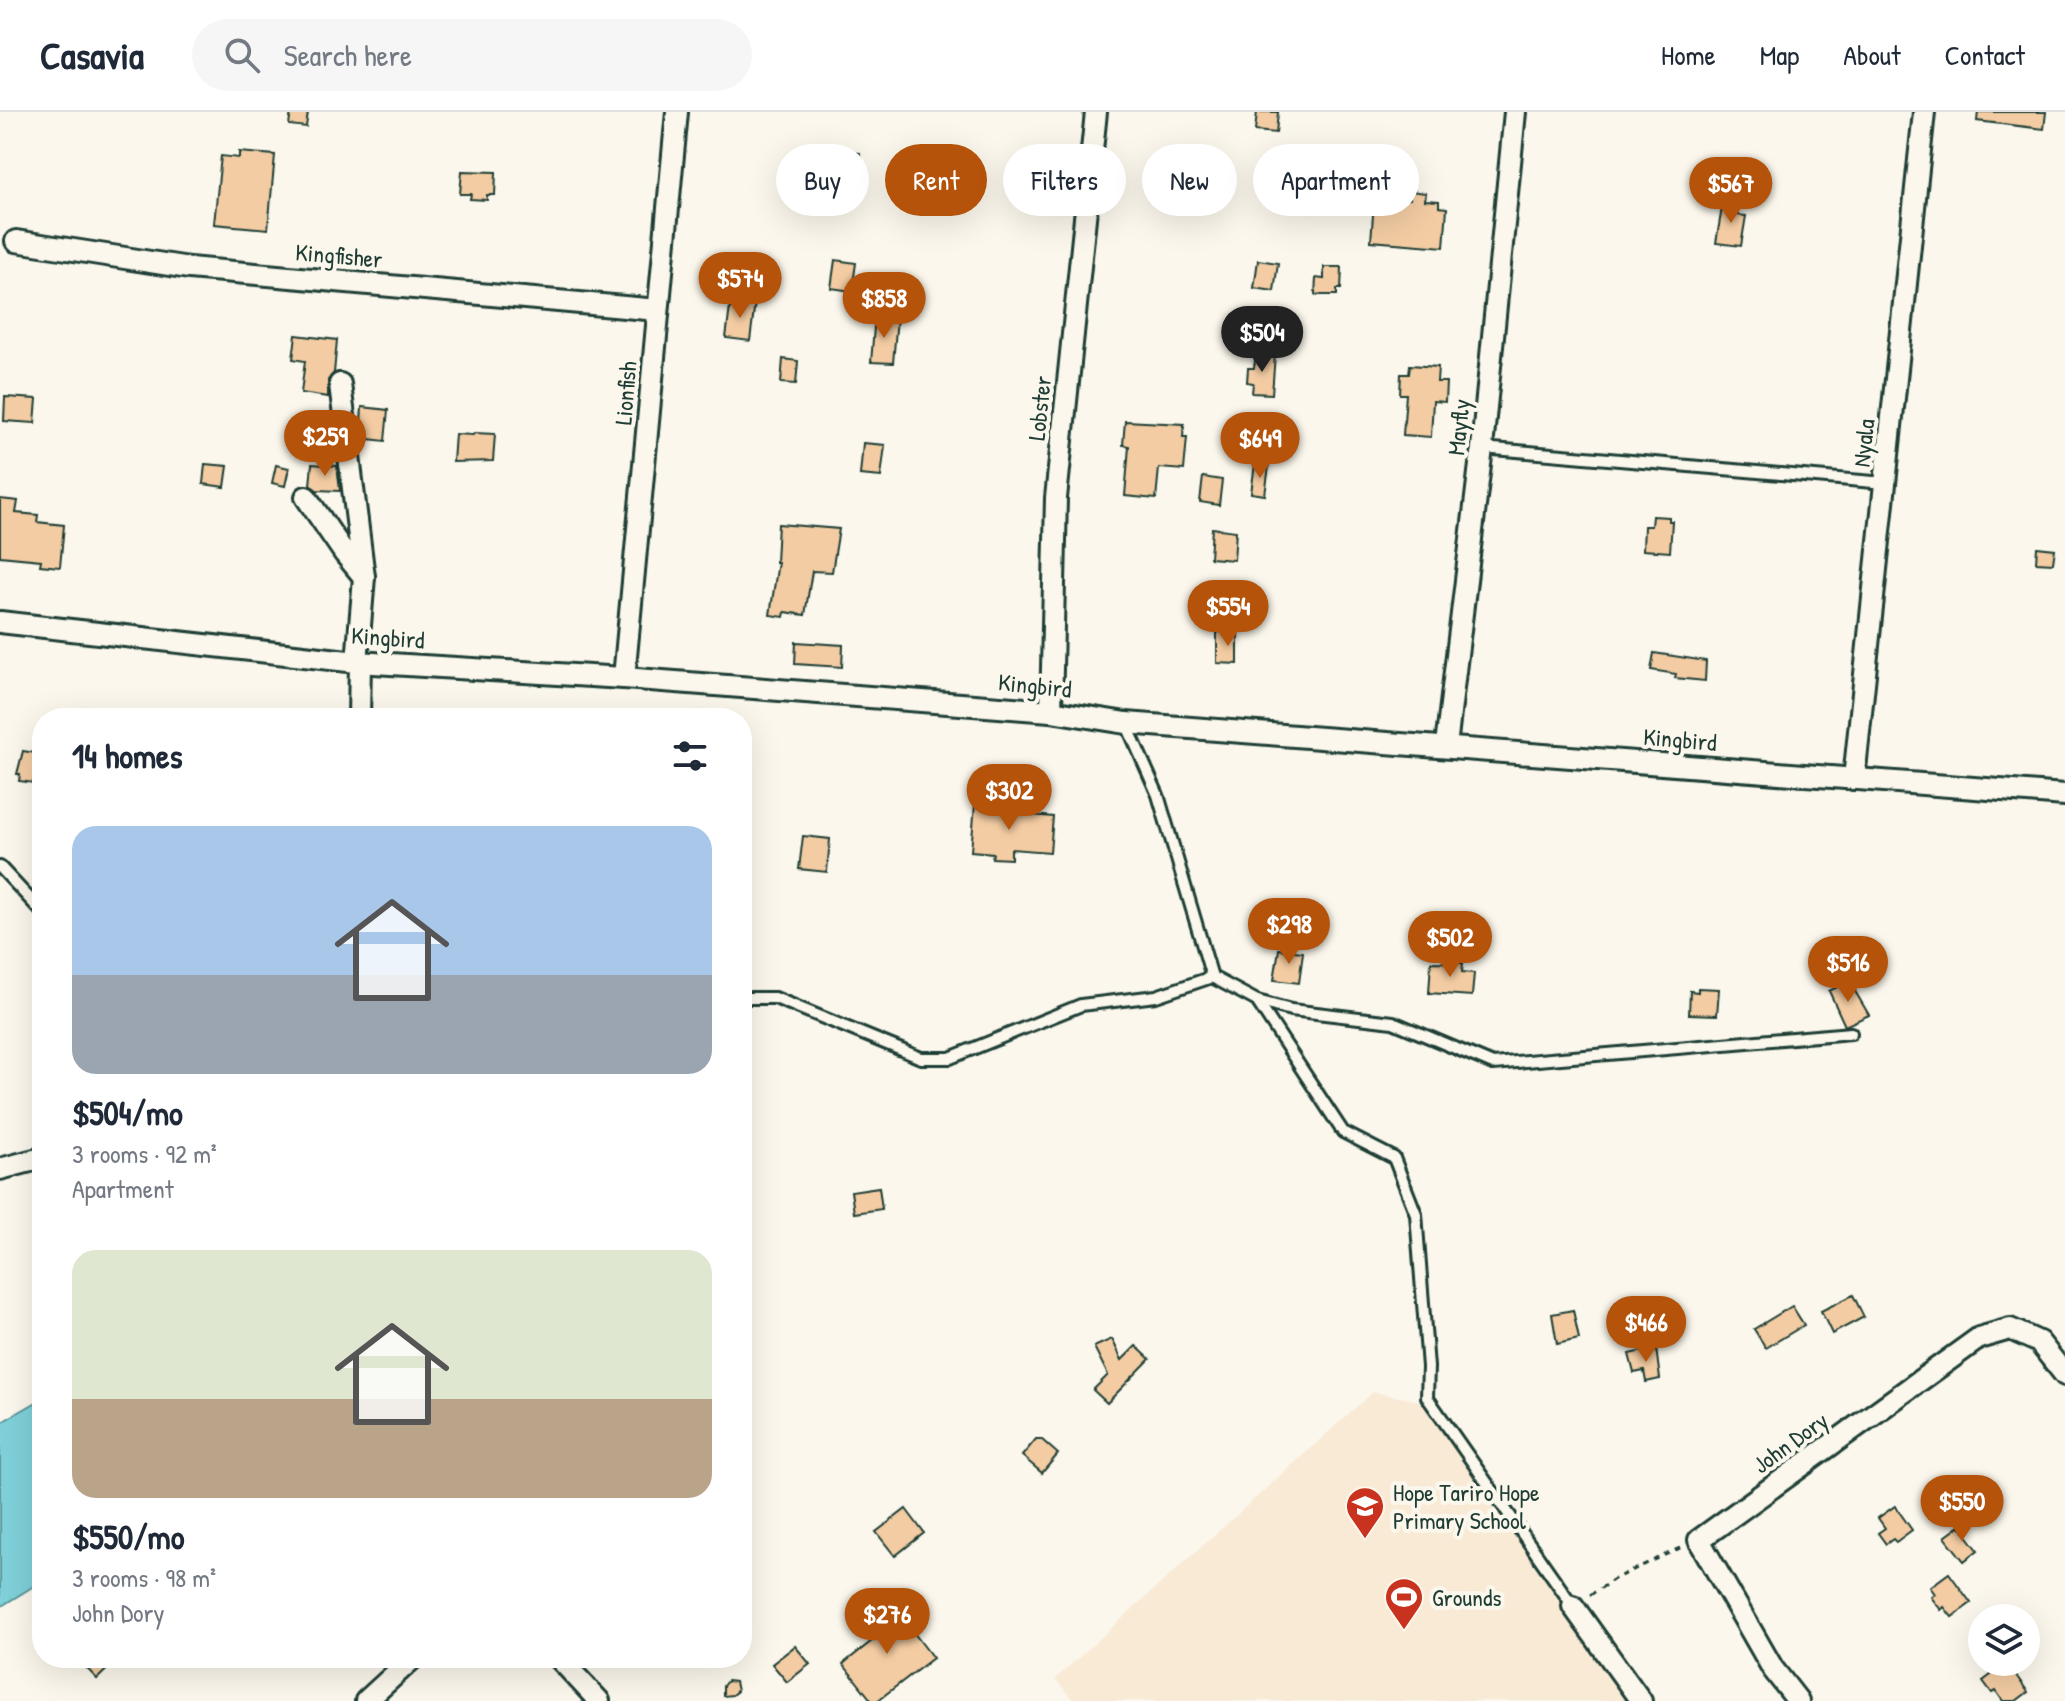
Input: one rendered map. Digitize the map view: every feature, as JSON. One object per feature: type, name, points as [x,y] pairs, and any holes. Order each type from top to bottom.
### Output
[{"type":"street","name":"Lionfish","points":[[624,678],[677,112]]},
{"type":"street","name":"Lobster","points":[[1051,711],[1056,498],[1096,112]]},
{"type":"street","name":"Mayfly","points":[[1446,746],[1482,448],[1515,112]]},
{"type":"street","name":"Nyala","points":[[1854,779],[1924,112]]},
{"type":"street","name":"Kingfisher","points":[[16,241],[189,268],[658,310]]},
{"type":"street","points":[[340,384],[364,577],[358,662],[359,708]]},
{"type":"street","points":[[306,497],[364,577]]},
{"type":"street","name":"Kingbird","points":[[0,622],[358,662],[624,678],[1051,711],[1126,723],[2065,795]]},
{"type":"street","points":[[0,1169],[32,1161]]},
{"type":"street","name":"John Dory","points":[[1699,1540],[1979,1338],[2010,1329],[2039,1342],[2065,1375]]},
{"type":"street","points":[[1699,1540],[1773,1669],[1798,1701]]},
{"type":"street","points":[[1573,1606],[1641,1701]]},
{"type":"street","points":[[366,1701],[402,1668]]},
{"type":"street","points":[[568,1668],[599,1701]]},
{"type":"lane","points":[[1482,448],[1885,483]]},
{"type":"lane","points":[[1126,723],[1158,795],[1212,977],[1257,1001],[1291,1010],[1393,1022],[1493,1064],[1851,1033]]},
{"type":"lane","points":[[0,867],[32,901]]},
{"type":"lane","points":[[752,998],[775,998],[921,1058],[950,1058],[1081,1005],[1156,996],[1212,977]]},
{"type":"lane","points":[[1257,1001],[1343,1132],[1394,1158],[1416,1214],[1428,1367],[1427,1397],[1573,1606]]},
{"type":"path","points":[[1573,1606],[1616,1578],[1699,1540]]},
{"type":"shaded area","name":"Hope Tariro Hope Primary School","points":[[1373,1392],[1420,1401],[1635,1701],[1074,1701],[1055,1679]]},
{"type":"water","points":[[32,1405],[32,1587],[0,1607],[0,1423]]},
{"type":"building","points":[[291,112],[308,112],[306,127],[289,125]]},
{"type":"building","points":[[1257,112],[1278,112],[1276,133],[1255,131]]},
{"type":"building","points":[[1978,112],[2046,112],[2044,129],[1977,121]]},
{"type":"building","points":[[239,152],[275,155],[268,229],[214,224],[221,156],[239,158]]},
{"type":"building","points":[[462,171],[496,172],[495,195],[487,195],[487,200],[470,199],[471,194],[460,194]]},
{"type":"building","points":[[1419,192],[1426,193],[1425,200],[1439,201],[1439,207],[1447,208],[1444,247],[1371,241],[1373,216],[1419,216]]},
{"type":"building","points":[[1723,202],[1738,203],[1737,215],[1746,216],[1741,246],[1716,243]]},
{"type":"building","points":[[835,260],[856,263],[852,291],[831,288]]},
{"type":"building","points":[[1258,260],[1278,263],[1274,291],[1254,288]]},
{"type":"building","points":[[1324,267],[1342,267],[1341,289],[1337,289],[1337,295],[1315,295],[1316,278],[1324,279]]},
{"type":"building","points":[[731,299],[755,302],[750,341],[726,338]]},
{"type":"building","points":[[875,316],[897,318],[893,363],[871,362]]},
{"type":"building","points":[[296,335],[337,340],[334,373],[328,380],[328,397],[301,393],[305,361],[293,359]]},
{"type":"building","points":[[1256,353],[1275,354],[1272,394],[1252,393],[1253,383],[1247,382],[1248,368],[1254,368]]},
{"type":"building","points":[[783,359],[798,361],[796,384],[781,383]]},
{"type":"building","points":[[1410,365],[1438,367],[1437,382],[1446,382],[1445,402],[1433,401],[1431,437],[1403,435],[1406,394],[1400,394],[1401,374],[1409,374]]},
{"type":"building","points":[[5,397],[37,399],[35,423],[4,421]]},
{"type":"building","points":[[362,407],[388,410],[385,441],[360,438]]},
{"type":"building","points":[[1125,421],[1184,424],[1183,437],[1187,437],[1184,470],[1159,468],[1156,499],[1125,496],[1129,446],[1123,445]]},
{"type":"building","points":[[455,434],[495,434],[493,461],[453,462]]},
{"type":"building","points":[[863,443],[885,445],[881,477],[860,475]]},
{"type":"building","points":[[205,464],[228,466],[225,487],[203,484]]},
{"type":"building","points":[[312,464],[337,466],[340,491],[317,490],[310,485]]},
{"type":"building","points":[[1255,464],[1269,466],[1265,495],[1251,493]]},
{"type":"building","points":[[276,465],[289,468],[285,486],[272,483]]},
{"type":"building","points":[[1203,477],[1222,480],[1219,505],[1200,502]]},
{"type":"building","points":[[0,499],[18,501],[16,513],[38,515],[37,522],[64,525],[60,567],[40,565],[41,560],[0,556]]},
{"type":"building","points":[[1652,516],[1669,517],[1672,521],[1670,552],[1643,550],[1644,526],[1651,526]]},
{"type":"building","points":[[778,524],[839,529],[832,572],[812,571],[805,615],[785,612],[784,617],[770,615],[778,562]]},
{"type":"building","points":[[1212,528],[1236,531],[1234,560],[1210,558]]},
{"type":"building","points":[[2037,547],[2055,549],[2053,563],[2036,562]]},
{"type":"building","points":[[1217,632],[1238,632],[1238,664],[1217,663]]},
{"type":"building","points":[[796,642],[843,645],[842,667],[795,664]]},
{"type":"building","points":[[1654,653],[1706,661],[1705,681],[1675,678],[1676,674],[1651,670]]},
{"type":"building","points":[[23,751],[32,752],[32,783],[19,781],[20,774],[17,774]]},
{"type":"building","points":[[975,804],[1011,807],[1011,813],[1053,817],[1050,852],[1011,849],[1011,859],[992,858],[993,853],[971,851]]},
{"type":"building","points":[[803,836],[830,839],[827,872],[799,869]]},
{"type":"building","points":[[1279,949],[1303,952],[1299,983],[1274,980]]},
{"type":"building","points":[[1431,962],[1463,963],[1462,972],[1474,973],[1472,996],[1429,993]]},
{"type":"building","points":[[1849,981],[1869,1015],[1845,1026],[1829,991]]},
{"type":"building","points":[[1698,988],[1719,989],[1717,1015],[1689,1014],[1690,991],[1698,992]]},
{"type":"building","points":[[879,1187],[882,1209],[854,1213],[851,1191]]},
{"type":"building","points":[[1853,1295],[1864,1317],[1832,1334],[1821,1311]]},
{"type":"building","points":[[1792,1306],[1804,1325],[1766,1348],[1754,1329]]},
{"type":"building","points":[[1573,1310],[1579,1339],[1557,1344],[1552,1314]]},
{"type":"building","points":[[1112,1339],[1122,1360],[1136,1346],[1150,1359],[1107,1403],[1093,1390],[1108,1375],[1094,1347]]},
{"type":"building","points":[[1656,1348],[1660,1379],[1646,1382],[1644,1371],[1634,1373],[1629,1354]]},
{"type":"building","points":[[1036,1439],[1041,1439],[1058,1454],[1042,1473],[1022,1456]]},
{"type":"building","points":[[1895,1506],[1912,1530],[1896,1542],[1893,1539],[1886,1544],[1878,1533],[1885,1528],[1878,1518]]},
{"type":"building","points":[[906,1509],[924,1533],[895,1556],[876,1532]]},
{"type":"building","points":[[1960,1526],[1978,1550],[1964,1561],[1945,1537]]},
{"type":"building","points":[[1949,1573],[1971,1603],[1952,1617],[1944,1607],[1941,1610],[1931,1597],[1935,1594],[1930,1587]]},
{"type":"building","points":[[889,1611],[896,1619],[901,1616],[933,1658],[877,1701],[872,1701],[843,1664],[873,1640],[861,1625],[875,1615],[882,1617]]},
{"type":"building","points":[[795,1646],[810,1664],[787,1682],[772,1664]]},
{"type":"building","points":[[87,1668],[109,1668],[97,1679]]},
{"type":"building","points":[[1990,1676],[2016,1676],[2028,1692],[2016,1701],[2003,1701],[1983,1681]]},
{"type":"building","points":[[727,1681],[735,1682],[737,1691],[723,1696],[723,1686]]},
{"type":"place","name":"Hope Tariro Hope Primary School","points":[[1365,1540]]},
{"type":"place","name":"Grounds","points":[[1404,1631]]}]
